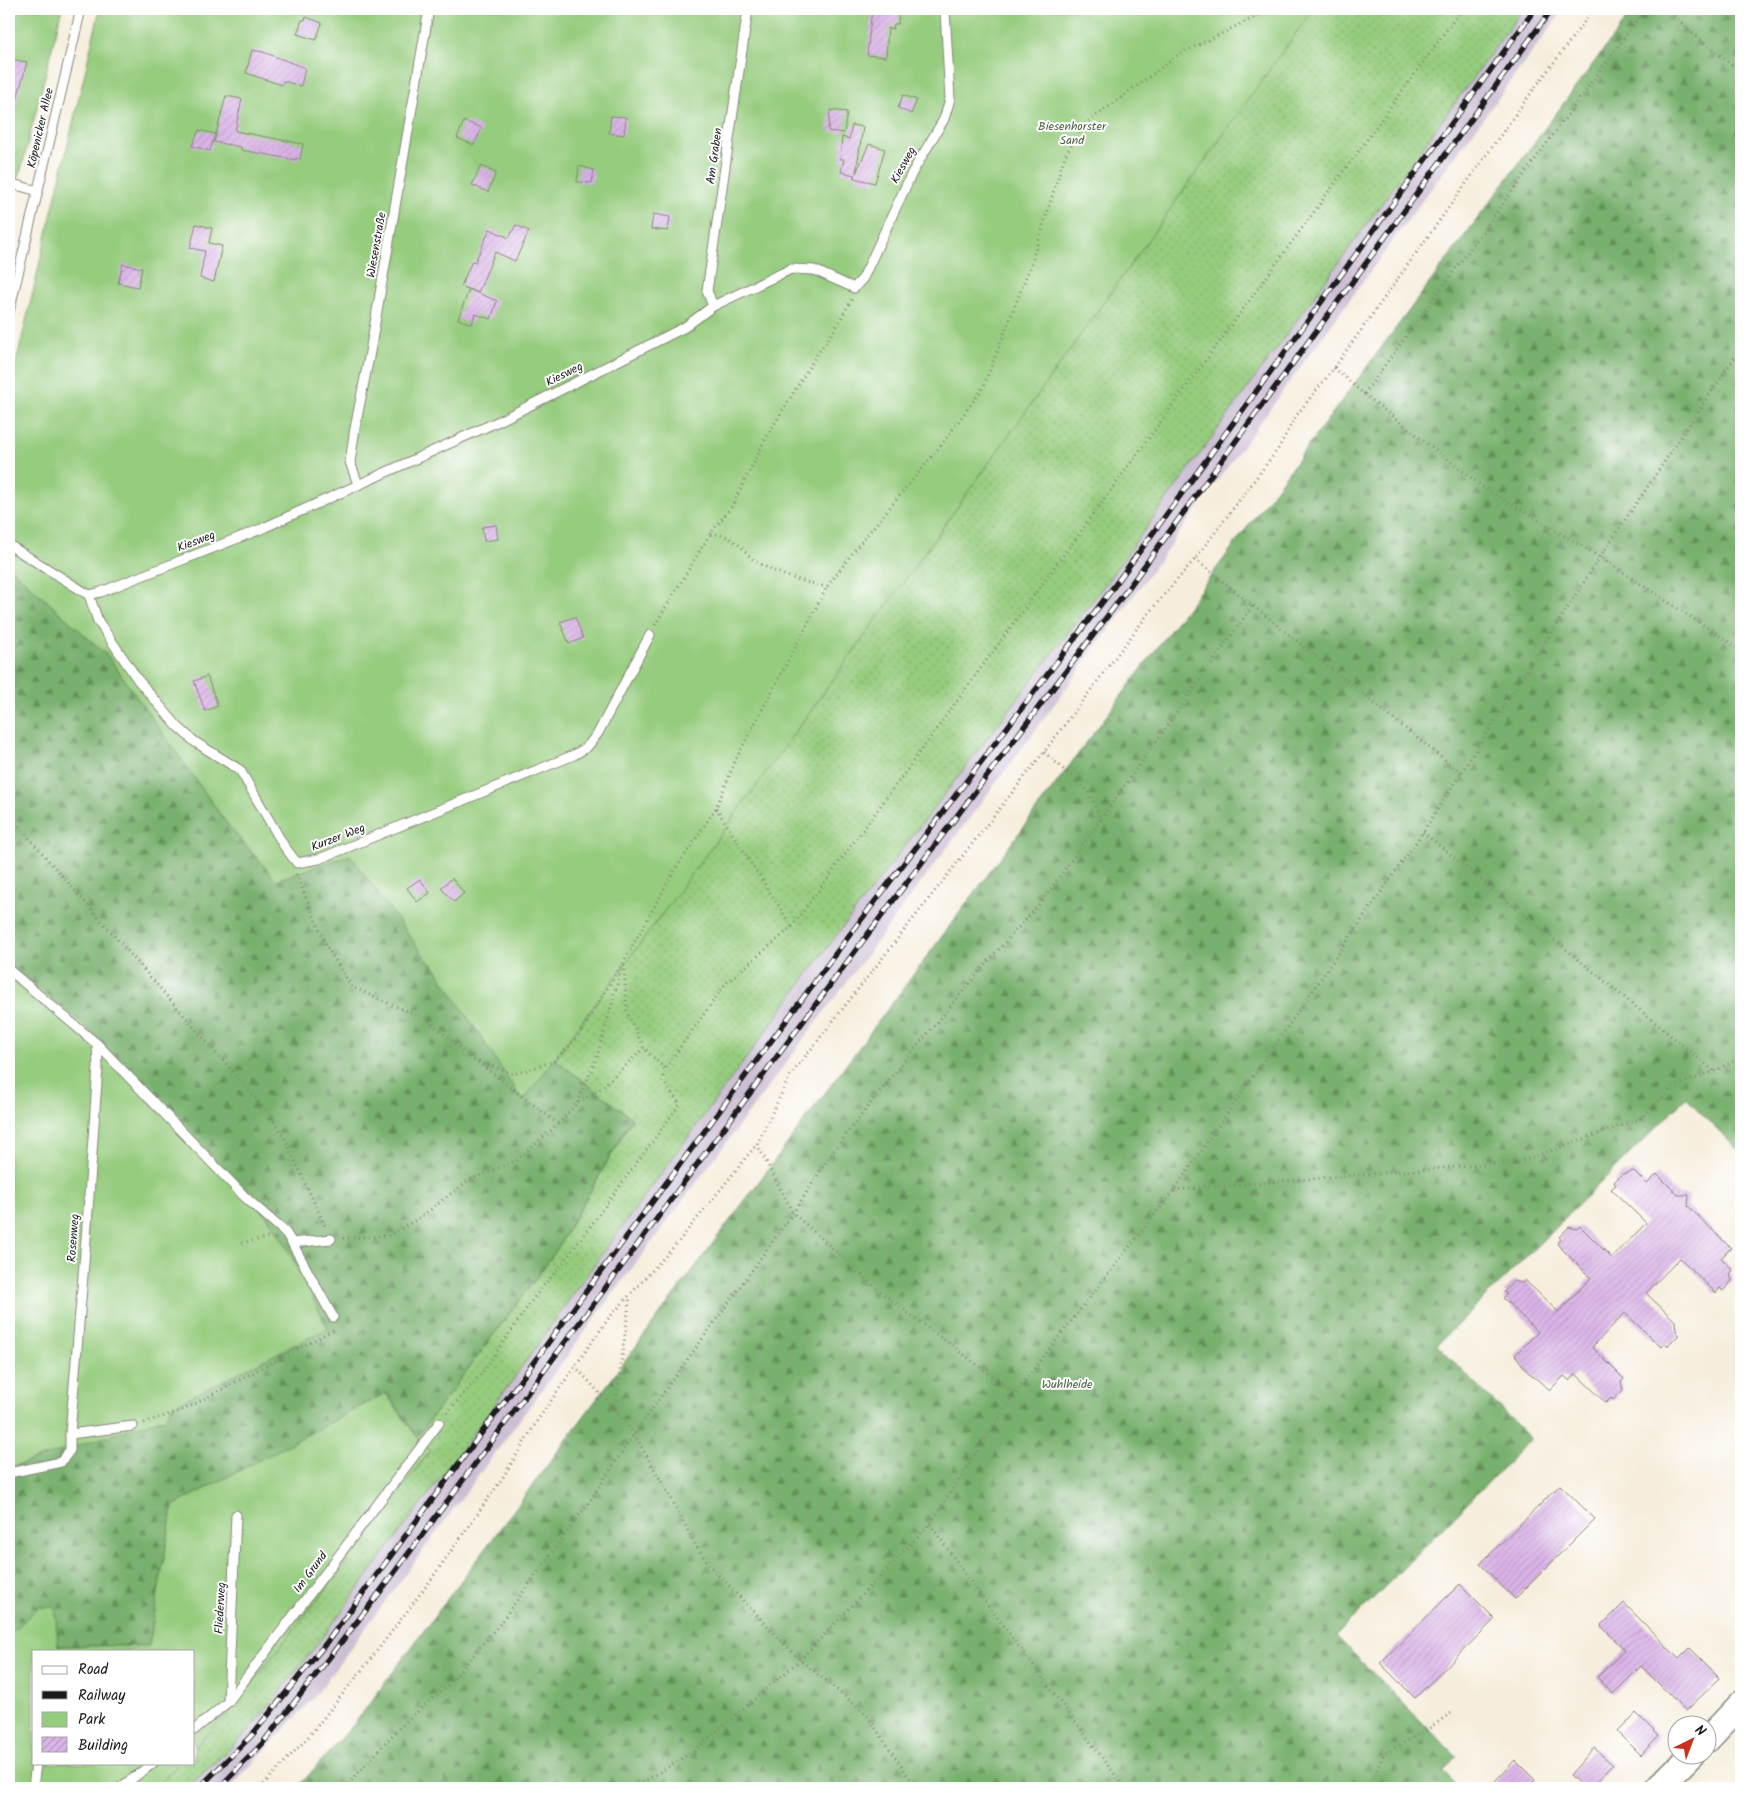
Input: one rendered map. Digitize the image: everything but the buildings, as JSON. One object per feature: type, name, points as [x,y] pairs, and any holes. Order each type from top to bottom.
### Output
[{"type":"main road","points":[[1718,1728],[1741,1704]]},
{"type":"main road","points":[[1658,1788],[1682,1764]]},
{"type":"lane","name":"Köpenicker Allee","points":[[9,312],[81,9]]},
{"type":"lane","name":"Wiesenstraße","points":[[358,484],[350,462],[355,428],[372,342],[429,9]]},
{"type":"lane","name":"Am Graben","points":[[713,306],[707,291],[748,9]]},
{"type":"lane","name":"Kiesweg","points":[[89,595],[261,530],[499,421],[685,327],[713,306],[791,269],[814,270],[854,288],[863,278],[912,173],[944,119],[950,99],[945,10]]},
{"type":"lane","points":[[9,183],[38,191]]},
{"type":"lane","points":[[9,544],[89,595]]},
{"type":"lane","name":"Kurzer Weg","points":[[89,595],[98,621],[138,680],[183,732],[195,742],[240,770],[284,846],[297,862],[319,859],[587,747],[598,733],[650,635]]},
{"type":"lane","points":[[9,970],[97,1044],[245,1197],[286,1233],[333,1317]]},
{"type":"lane","name":"Rosenweg","points":[[9,1473],[60,1462],[70,1450],[98,1067],[97,1044]]},
{"type":"lane","points":[[292,1243],[331,1239]]},
{"type":"lane","name":"Im Grund","points":[[195,1729],[228,1702],[439,1423]]},
{"type":"lane","points":[[70,1434],[134,1426]]},
{"type":"lane","name":"Fliederweg","points":[[228,1702],[236,1515]]},
{"type":"lane","points":[[33,1788],[36,1764]]},
{"type":"lane","points":[[120,1788],[152,1764]]},
{"type":"path","points":[[475,1060],[514,1074],[552,1062],[577,1038],[624,961],[673,873],[716,808],[736,759],[827,587],[853,552],[939,448],[983,388],[1031,264],[1065,155],[1085,124],[1180,54],[1271,9]]},
{"type":"path","points":[[439,1423],[485,1369],[535,1296],[564,1262],[680,1104],[662,1082],[665,1069],[726,983],[792,927],[1462,9]]},
{"type":"path","points":[[260,1788],[310,1735],[427,1585],[502,1479],[536,1421],[608,1319],[679,1241],[757,1144],[790,1076],[1278,449],[1296,416],[1334,368],[1525,101],[1594,9]]},
{"type":"path","points":[[1364,394],[1645,9]]},
{"type":"path","points":[[1667,9],[1691,32],[1741,72]]},
{"type":"path","points":[[650,635],[661,613],[710,534],[732,506],[767,436],[852,300],[854,288]]},
{"type":"path","points":[[634,1788],[694,1751],[800,1660],[930,1524],[1015,1393],[1174,1190],[1423,832],[1600,557],[1741,348]]},
{"type":"path","points":[[1334,368],[1364,394],[1483,487],[1600,557],[1741,650]]},
{"type":"path","points":[[710,534],[720,533],[743,548],[752,560],[793,579],[827,587]]},
{"type":"path","points":[[1194,559],[1462,774]]},
{"type":"path","points":[[345,1788],[397,1730],[449,1684],[498,1626],[793,1213],[834,1150],[892,1076],[990,959],[1038,906],[1253,605]]},
{"type":"path","points":[[1044,752],[1088,791],[1100,819]]},
{"type":"path","points":[[716,808],[792,927]]},
{"type":"path","points":[[9,815],[267,1111],[285,1139],[331,1239],[387,1236],[418,1219],[469,1180],[516,1161],[558,1124],[577,1103],[599,1090],[644,1048]]},
{"type":"path","points":[[1423,832],[1715,1071]]},
{"type":"path","points":[[284,846],[327,947],[352,987],[425,1018],[475,1060],[558,1124]]},
{"type":"path","points":[[624,961],[627,1012],[644,1048],[665,1069]]},
{"type":"path","points":[[577,1103],[596,1057],[624,961]]},
{"type":"path","points":[[1174,1190],[1519,1162],[1640,1119],[1673,1087],[1715,1071],[1741,1057]]},
{"type":"path","points":[[757,1144],[793,1213],[883,1294],[1015,1393]]},
{"type":"path","points":[[242,1243],[286,1233]]},
{"type":"path","points":[[615,1410],[630,1295]]},
{"type":"path","points":[[134,1426],[186,1409],[333,1330],[333,1317]]},
{"type":"path","points":[[575,1366],[634,1434],[676,1507],[694,1543],[711,1567],[800,1660],[866,1714],[908,1776],[919,1788]]},
{"type":"path","points":[[930,1524],[969,1580],[1125,1788]]},
{"type":"path","points":[[1368,1788],[1384,1754],[1450,1714]]},
{"type":"shaded area","points":[[1523,9],[1564,9],[1037,728],[624,1279],[316,1695],[230,1788],[187,1788],[248,1732],[322,1638],[839,932],[1101,590]]},
{"type":"green space","points":[[9,9],[62,9],[9,214]]},
{"type":"green space","points":[[100,9],[1313,9],[823,694],[523,1101],[433,964],[431,965],[350,855],[276,880],[228,825],[107,655],[9,567],[9,393]]},
{"type":"green space","name":"Biesenhorster Sand","points":[[949,9],[1523,9],[1101,590],[839,932],[322,1638],[248,1732],[187,1788],[155,1788],[178,1764],[195,1764],[195,1747],[232,1708],[344,1566],[430,1451],[417,1437],[554,1254],[632,1119],[431,965],[469,935],[954,111]]},
{"type":"green space","name":"Wuhlheide","points":[[1634,9],[1741,9],[1741,1153],[1686,1098],[1437,1345],[1531,1439],[1336,1636],[1457,1757],[1443,1771],[1460,1788],[297,1788],[355,1723]]},
{"type":"green space","points":[[9,567],[107,655],[228,825],[276,880],[350,855],[431,965],[632,1118],[554,1254],[417,1437],[387,1393],[173,1506],[149,1646],[58,1646],[55,1607],[38,1607],[9,1636],[9,1468],[166,1417],[250,1197],[81,1022],[9,965]]},
{"type":"green space","points":[[9,965],[81,1022],[250,1197],[268,1218],[285,1244],[328,1328],[172,1406],[167,1417],[9,1468]]},
{"type":"green space","points":[[386,1393],[417,1437],[430,1451],[344,1566],[232,1708],[195,1747],[195,1650],[32,1650],[32,1764],[178,1764],[155,1788],[9,1788],[9,1636],[38,1607],[55,1607],[58,1646],[149,1646],[173,1506]]},
{"type":"railway","points":[[199,1788],[252,1735],[327,1642],[848,937],[1107,596],[1535,9]]},
{"type":"railway","points":[[219,1788],[262,1744],[377,1596],[859,946],[1118,602],[1552,9]]}]
